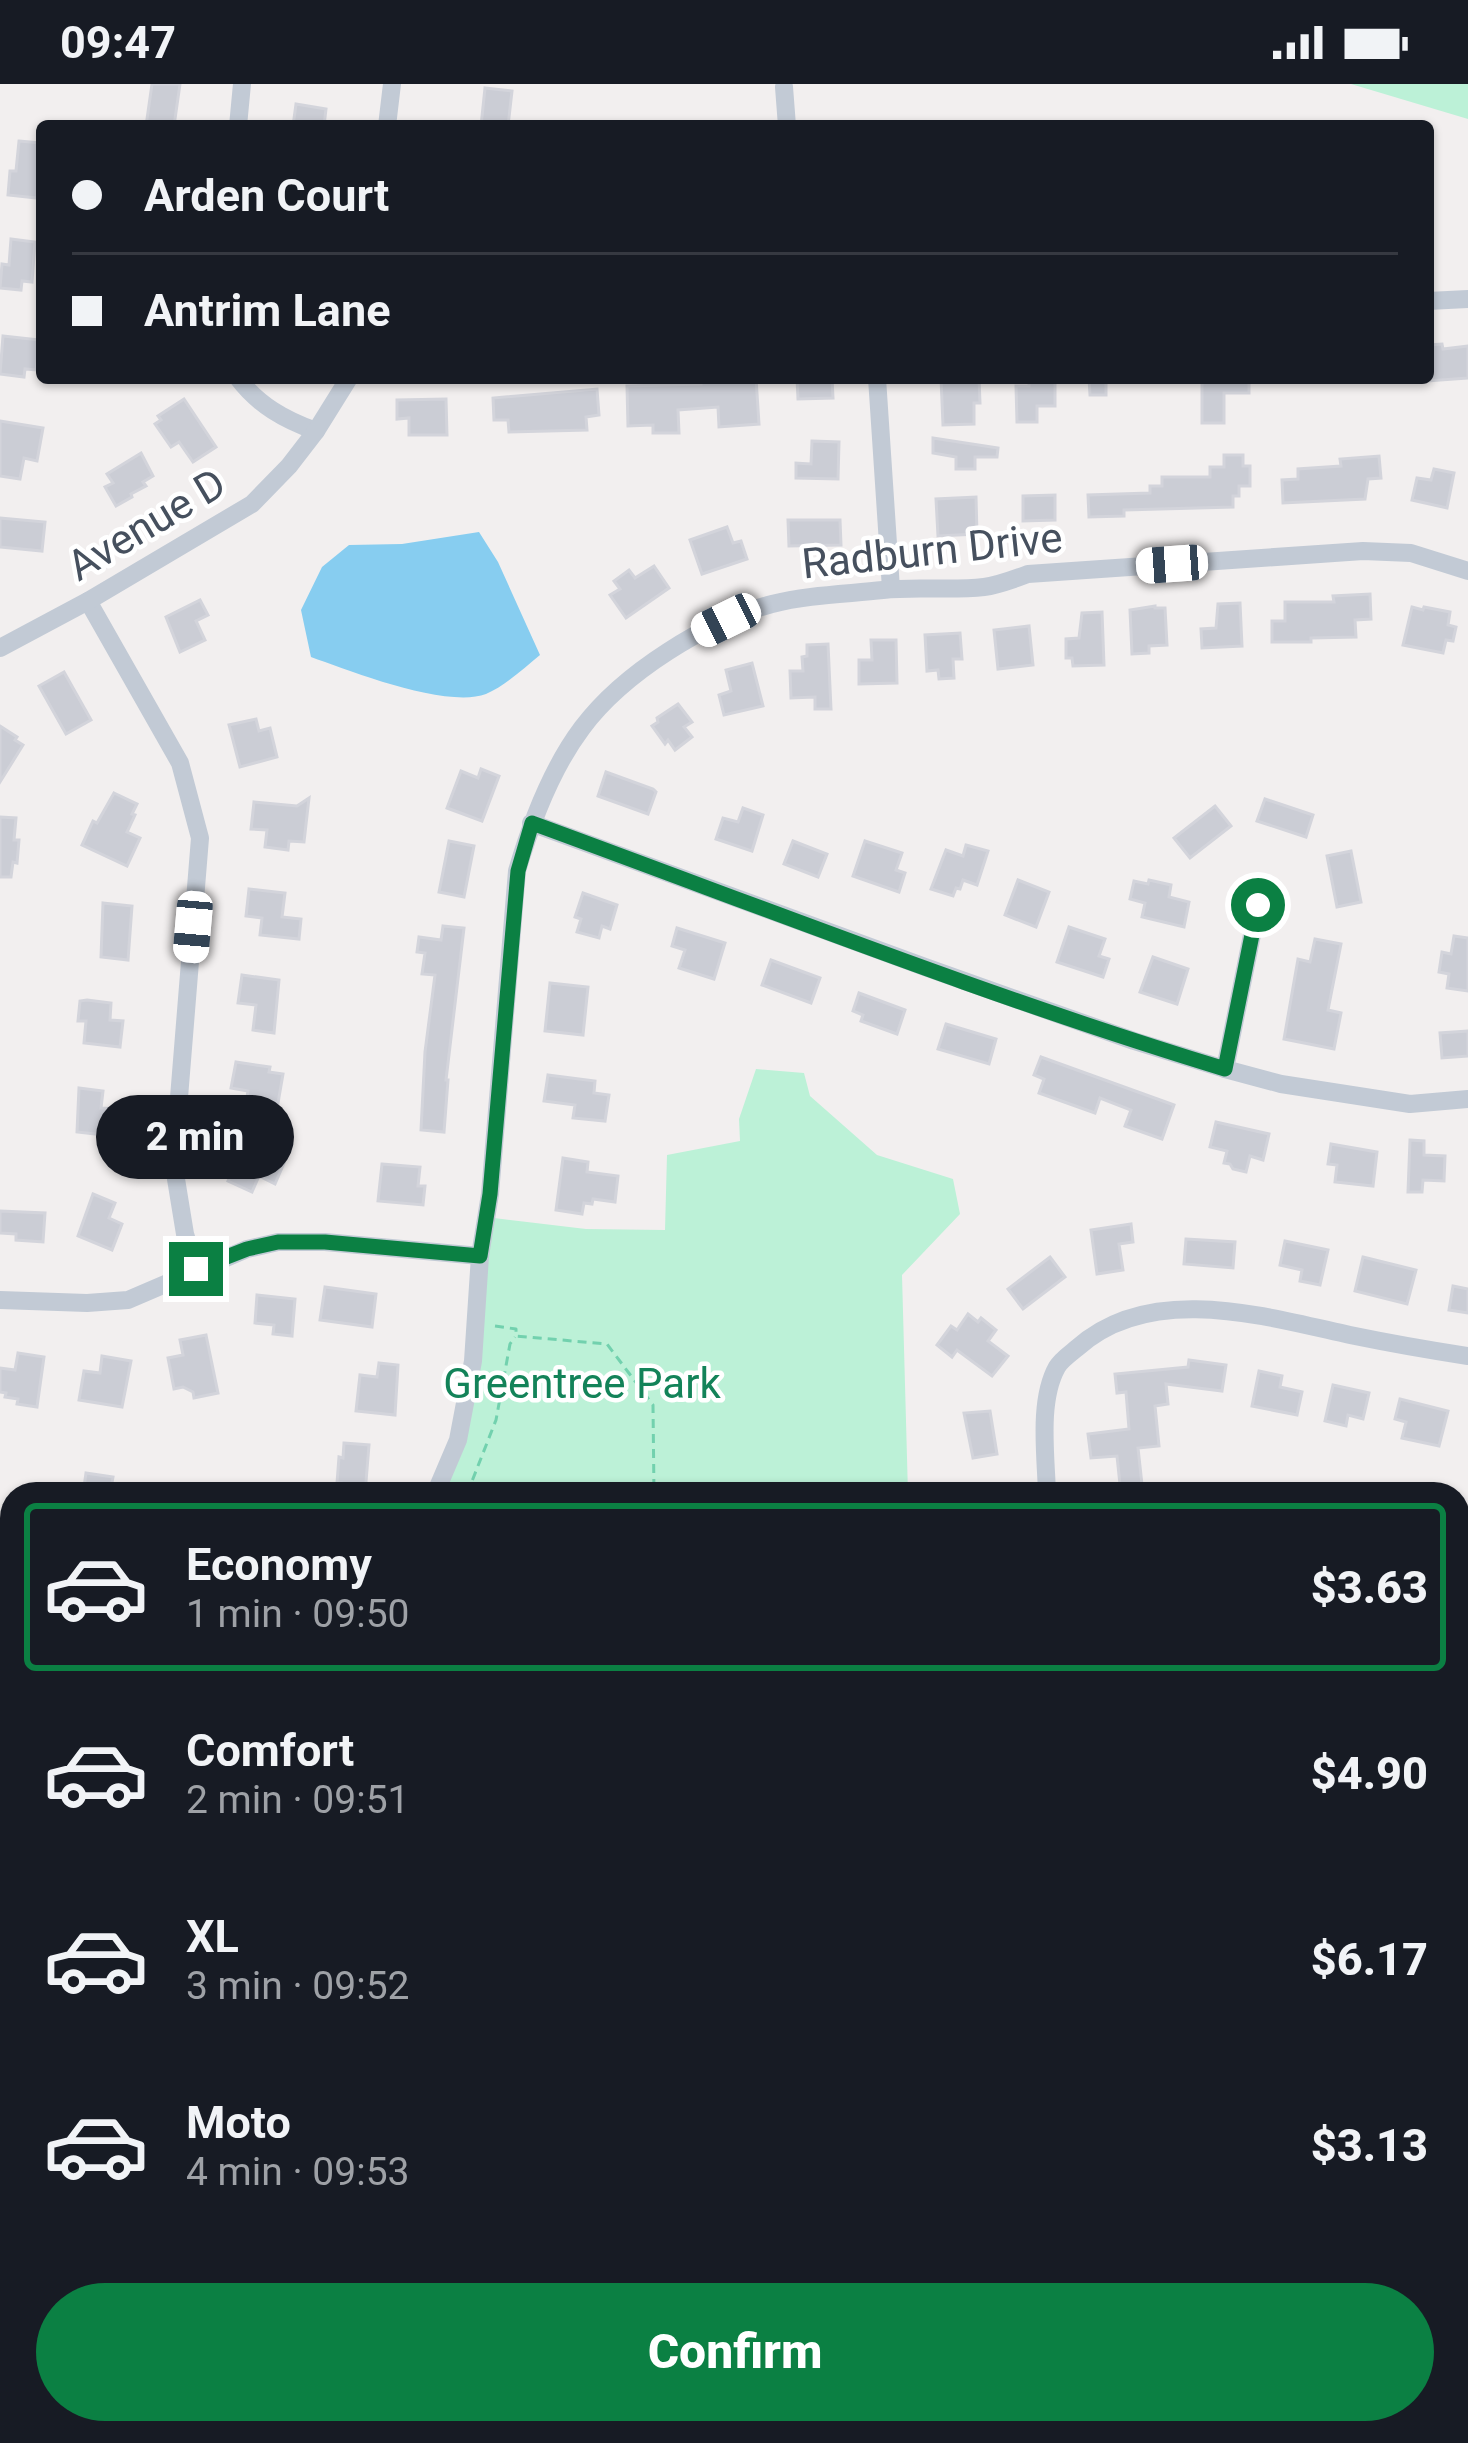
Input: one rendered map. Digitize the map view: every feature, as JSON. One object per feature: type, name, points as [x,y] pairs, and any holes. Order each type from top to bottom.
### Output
[{"type":"street","points":[[239,120],[242,84]]},
{"type":"street","points":[[388,120],[392,84]]},
{"type":"street","points":[[784,87],[787,120]]},
{"type":"street","points":[[1434,301],[1468,299]]},
{"type":"street","points":[[244,384],[284,419],[316,431]]},
{"type":"street","name":"Avenue D","points":[[0,648],[252,504],[289,466],[345,384]]},
{"type":"street","points":[[877,384],[891,589]]},
{"type":"street","name":"Radburn Drive","points":[[441,1482],[458,1440],[473,1361],[518,871],[532,823],[562,758],[584,725],[617,691],[674,646],[774,603],[891,589],[990,586],[1028,574],[1363,550],[1412,554],[1468,571]]},
{"type":"street","points":[[88,601],[181,763],[200,838],[176,1180],[184,1234],[196,1269]]},
{"type":"street","points":[[532,823],[925,967],[1225,1069],[1281,1084],[1410,1104],[1468,1099]]},
{"type":"street","points":[[1225,1069],[1258,905]]},
{"type":"street","points":[[0,1300],[128,1300],[247,1249],[278,1242],[480,1256]]},
{"type":"street","points":[[1047,1482],[1045,1411],[1058,1365],[1118,1320],[1146,1312],[1220,1310],[1468,1355]]},
{"type":"path","points":[[472,1482],[496,1420],[510,1343],[516,1336],[516,1329],[476,1324]]},
{"type":"path","points":[[516,1336],[607,1344],[653,1405],[654,1482]]},
{"type":"green space","points":[[1351,84],[1468,84],[1468,119]]},
{"type":"green space","name":"Greentree Park","points":[[756,1069],[804,1073],[810,1096],[877,1155],[953,1179],[960,1214],[902,1275],[908,1482],[441,1482],[458,1440],[486,1217],[586,1229],[665,1230],[667,1155],[740,1141],[739,1119]]},
{"type":"water","points":[[479,532],[498,562],[540,655],[507,682],[486,694],[448,697],[311,657],[301,610],[322,567],[349,545],[402,544]]},
{"type":"building","points":[[152,84],[180,84],[175,120],[147,120]]},
{"type":"building","points":[[485,88],[512,91],[509,120],[482,120]]},
{"type":"building","points":[[296,104],[326,109],[325,120],[294,120]]},
{"type":"building","points":[[19,141],[36,142],[36,198],[8,195],[10,171],[16,171]]},
{"type":"building","points":[[11,239],[35,242],[32,282],[22,281],[21,290],[0,288],[2,264],[9,265]]},
{"type":"building","points":[[3,336],[36,340],[36,370],[25,369],[24,377],[0,374]]},
{"type":"building","points":[[1442,344],[1443,349],[1468,346],[1468,378],[1434,381],[1434,345]]},
{"type":"building","points":[[756,384],[759,424],[719,427],[718,407],[678,410],[679,433],[653,433],[653,425],[628,426],[627,386]]},
{"type":"building","points":[[797,384],[832,384],[833,398],[798,399]]},
{"type":"building","points":[[941,384],[979,384],[974,424],[943,425]]},
{"type":"building","points":[[1055,384],[1055,406],[1037,406],[1037,422],[1017,422],[1016,386]]},
{"type":"building","points":[[1089,384],[1106,384],[1106,395],[1090,395]]},
{"type":"building","points":[[1202,384],[1249,384],[1249,393],[1224,393],[1224,423],[1202,423]]},
{"type":"building","points":[[597,389],[599,415],[586,417],[587,430],[509,432],[508,420],[494,420],[493,398]]},
{"type":"building","points":[[184,399],[216,447],[193,462],[179,442],[171,447],[155,424],[161,420],[158,416]]},
{"type":"building","points":[[446,399],[447,435],[409,435],[409,418],[397,419],[397,400]]},
{"type":"building","points":[[0,421],[43,428],[37,461],[24,458],[20,479],[0,476]]},
{"type":"building","points":[[933,438],[998,448],[997,457],[975,457],[975,469],[956,469],[956,457],[933,453]]},
{"type":"building","points":[[812,441],[839,442],[838,479],[796,478],[796,463],[811,464]]},
{"type":"building","points":[[141,453],[153,476],[116,506],[105,487],[113,483],[107,474]]},
{"type":"building","points":[[1224,455],[1243,455],[1243,466],[1250,466],[1250,486],[1239,486],[1233,507],[1124,510],[1124,516],[1089,517],[1088,495],[1150,493],[1150,486],[1162,486],[1162,477],[1210,477],[1210,467],[1224,467]]},
{"type":"building","points":[[1379,456],[1381,478],[1368,479],[1365,499],[1283,503],[1282,480],[1298,479],[1298,469],[1341,466],[1340,459]]},
{"type":"building","points":[[1434,469],[1454,473],[1447,508],[1412,500],[1417,478],[1431,480]]},
{"type":"building","points":[[1055,495],[1055,520],[1023,521],[1023,496]]},
{"type":"building","points":[[976,497],[977,534],[938,536],[936,499]]},
{"type":"building","points":[[0,518],[45,522],[42,551],[0,547]]},
{"type":"building","points":[[788,520],[840,520],[841,545],[789,546]]},
{"type":"building","points":[[727,527],[733,543],[741,541],[747,559],[702,574],[690,540]]},
{"type":"building","points":[[654,566],[669,588],[626,618],[610,595],[620,589],[614,581],[629,570],[635,578]]},
{"type":"building","points":[[1370,594],[1371,619],[1355,620],[1356,637],[1272,642],[1272,621],[1285,621],[1285,602],[1334,602],[1333,596]]},
{"type":"building","points":[[200,600],[208,615],[196,621],[205,640],[180,652],[166,617]]},
{"type":"building","points":[[1240,603],[1242,646],[1202,648],[1201,629],[1216,628],[1218,604]]},
{"type":"building","points":[[1412,607],[1450,612],[1448,625],[1456,627],[1443,653],[1403,645]]},
{"type":"building","points":[[1165,608],[1167,645],[1132,654],[1130,610]]},
{"type":"building","points":[[1102,612],[1104,665],[1073,666],[1072,658],[1066,658],[1066,639],[1079,638],[1082,613]]},
{"type":"building","points":[[1029,626],[1033,665],[998,669],[994,630]]},
{"type":"building","points":[[960,633],[962,659],[953,659],[954,678],[939,679],[938,670],[927,671],[925,635]]},
{"type":"building","points":[[871,640],[896,640],[897,683],[859,684],[859,660],[872,660]]},
{"type":"building","points":[[828,644],[831,709],[815,709],[815,697],[791,698],[790,671],[803,671],[807,645]]},
{"type":"building","points":[[752,663],[763,706],[724,715],[719,695],[731,691],[726,670]]},
{"type":"building","points":[[64,672],[91,720],[66,734],[39,686]]},
{"type":"building","points":[[678,704],[692,722],[684,727],[692,737],[675,750],[652,726]]},
{"type":"building","points":[[256,719],[259,731],[270,728],[277,757],[240,767],[229,725]]},
{"type":"building","points":[[0,726],[23,745],[0,782]]},
{"type":"building","points":[[481,769],[499,776],[482,821],[447,808],[461,771],[478,778]]},
{"type":"building","points":[[606,772],[656,792],[648,814],[598,796]]},
{"type":"building","points":[[114,793],[137,804],[127,832],[140,838],[127,866],[82,845]]},
{"type":"building","points":[[309,798],[304,842],[289,841],[288,850],[265,847],[267,830],[251,829],[254,802],[297,806]]},
{"type":"building","points":[[1265,799],[1313,815],[1306,837],[1257,821]]},
{"type":"building","points":[[1215,806],[1231,826],[1190,858],[1174,838]]},
{"type":"building","points":[[743,808],[763,815],[752,851],[716,839],[723,818],[738,822]]},
{"type":"building","points":[[0,817],[16,818],[14,840],[19,840],[11,877],[0,877]]},
{"type":"building","points":[[449,841],[474,846],[464,897],[439,892]]},
{"type":"building","points":[[793,841],[827,854],[818,877],[784,864]]},
{"type":"building","points":[[865,841],[902,853],[896,870],[905,873],[899,892],[853,876]]},
{"type":"building","points":[[966,845],[988,851],[977,885],[963,880],[953,896],[931,889],[946,850],[963,856]]},
{"type":"building","points":[[1351,851],[1361,902],[1337,907],[1327,856]]},
{"type":"building","points":[[1018,880],[1049,892],[1036,927],[1005,915]]},
{"type":"building","points":[[1149,880],[1171,885],[1169,897],[1189,902],[1184,927],[1142,917],[1145,903],[1130,899],[1134,881],[1148,884]]},
{"type":"building","points":[[249,889],[285,893],[282,917],[301,919],[299,939],[260,935],[262,918],[246,916]]},
{"type":"building","points":[[583,893],[617,905],[610,929],[602,926],[599,938],[577,932],[581,919],[575,917]]},
{"type":"building","points":[[103,903],[132,906],[128,960],[101,957]]},
{"type":"building","points":[[443,926],[464,928],[444,1132],[421,1130],[435,975],[422,974],[425,953],[417,952],[419,937],[441,940]]},
{"type":"building","points":[[1069,927],[1105,939],[1099,956],[1109,959],[1103,977],[1057,962]]},
{"type":"building","points":[[677,928],[725,943],[714,979],[679,968],[685,950],[672,946]]},
{"type":"building","points":[[1454,936],[1468,938],[1468,991],[1447,988],[1449,974],[1439,972],[1442,952],[1451,954]]},
{"type":"building","points":[[1315,939],[1341,944],[1328,1010],[1341,1013],[1334,1049],[1284,1039],[1298,959],[1310,962]]},
{"type":"building","points":[[1153,957],[1188,969],[1177,1004],[1140,992]]},
{"type":"building","points":[[771,960],[820,978],[811,1003],[762,985]]},
{"type":"building","points":[[242,975],[279,980],[274,1033],[253,1030],[256,1005],[238,1003]]},
{"type":"building","points":[[550,983],[588,987],[583,1035],[545,1031]]},
{"type":"building","points":[[859,993],[905,1010],[897,1034],[861,1021],[863,1015],[853,1011]]},
{"type":"building","points":[[80,1001],[111,1003],[110,1020],[123,1021],[120,1047],[84,1043],[86,1021],[78,1021]]},
{"type":"building","points":[[946,1024],[996,1039],[989,1064],[938,1049]]},
{"type":"building","points":[[1468,1031],[1468,1056],[1442,1058],[1440,1033]]},
{"type":"building","points":[[1041,1057],[1174,1105],[1162,1139],[1125,1126],[1131,1110],[1100,1098],[1095,1113],[1039,1093],[1044,1079],[1034,1075]]},
{"type":"building","points":[[236,1062],[283,1074],[278,1103],[268,1101],[266,1113],[245,1109],[248,1091],[231,1088]]},
{"type":"building","points":[[548,1075],[595,1081],[594,1093],[609,1095],[605,1121],[573,1118],[575,1105],[544,1101]]},
{"type":"building","points":[[79,1088],[103,1091],[101,1108],[116,1109],[113,1136],[77,1132]]},
{"type":"building","points":[[1216,1122],[1269,1134],[1263,1160],[1250,1156],[1246,1172],[1224,1163],[1227,1151],[1210,1147]]},
{"type":"building","points":[[1410,1140],[1424,1141],[1424,1155],[1445,1156],[1444,1181],[1423,1180],[1422,1192],[1408,1192]]},
{"type":"building","points":[[1331,1144],[1377,1152],[1373,1186],[1335,1182],[1337,1165],[1328,1164]]},
{"type":"building","points":[[243,1147],[284,1163],[275,1184],[259,1176],[252,1192],[228,1181]]},
{"type":"building","points":[[563,1158],[588,1162],[587,1172],[618,1176],[615,1202],[593,1199],[592,1204],[584,1203],[582,1214],[556,1210]]},
{"type":"building","points":[[382,1164],[420,1167],[423,1205],[378,1201]]},
{"type":"building","points":[[93,1194],[115,1203],[109,1218],[122,1224],[112,1250],[78,1236]]},
{"type":"building","points":[[0,1211],[45,1213],[43,1242],[0,1233]]},
{"type":"building","points":[[1131,1224],[1133,1242],[1119,1244],[1123,1270],[1097,1274],[1091,1230]]},
{"type":"building","points":[[1186,1239],[1235,1242],[1233,1268],[1184,1264]]},
{"type":"building","points":[[1285,1241],[1328,1250],[1320,1285],[1300,1281],[1302,1270],[1280,1265]]},
{"type":"building","points":[[1050,1257],[1065,1277],[1023,1309],[1008,1289]]},
{"type":"building","points":[[1363,1257],[1416,1270],[1407,1304],[1355,1291]]},
{"type":"building","points":[[1453,1286],[1468,1289],[1468,1313],[1449,1310]]},
{"type":"building","points":[[325,1287],[376,1294],[372,1327],[320,1320]]},
{"type":"building","points":[[257,1295],[295,1299],[292,1336],[273,1334],[274,1325],[255,1323]]},
{"type":"building","points":[[968,1314],[996,1330],[988,1341],[1008,1356],[992,1376],[957,1350],[952,1357],[937,1345]]},
{"type":"building","points":[[206,1335],[218,1393],[194,1398],[183,1387],[174,1389],[168,1358],[183,1355],[180,1340]]},
{"type":"building","points":[[18,1353],[44,1357],[37,1407],[17,1404],[18,1399],[0,1392],[0,1368],[15,1370]]},
{"type":"building","points":[[102,1356],[131,1361],[122,1407],[79,1400],[84,1371],[100,1373]]},
{"type":"building","points":[[1189,1360],[1226,1365],[1222,1391],[1166,1384],[1168,1404],[1155,1406],[1159,1446],[1138,1448],[1142,1482],[1120,1482],[1117,1456],[1091,1458],[1088,1434],[1129,1429],[1126,1392],[1117,1393],[1115,1374],[1188,1367]]},
{"type":"building","points":[[379,1363],[398,1365],[395,1415],[356,1411],[360,1375],[377,1377]]},
{"type":"building","points":[[1259,1371],[1282,1376],[1280,1387],[1302,1392],[1297,1415],[1252,1406]]},
{"type":"building","points":[[1333,1385],[1369,1393],[1363,1419],[1348,1415],[1346,1426],[1325,1421]]},
{"type":"building","points":[[1400,1399],[1448,1411],[1439,1446],[1402,1438],[1406,1422],[1395,1419]]},
{"type":"building","points":[[990,1411],[997,1454],[973,1458],[964,1413]]},
{"type":"building","points":[[344,1443],[369,1445],[366,1482],[337,1482],[339,1457],[343,1458]]},
{"type":"building","points":[[86,1473],[113,1477],[112,1482],[85,1482]]},
{"type":"route","points":[[196,1269],[278,1242],[480,1256],[490,1194],[518,871],[532,823],[925,967],[1225,1069],[1258,905]]}]
